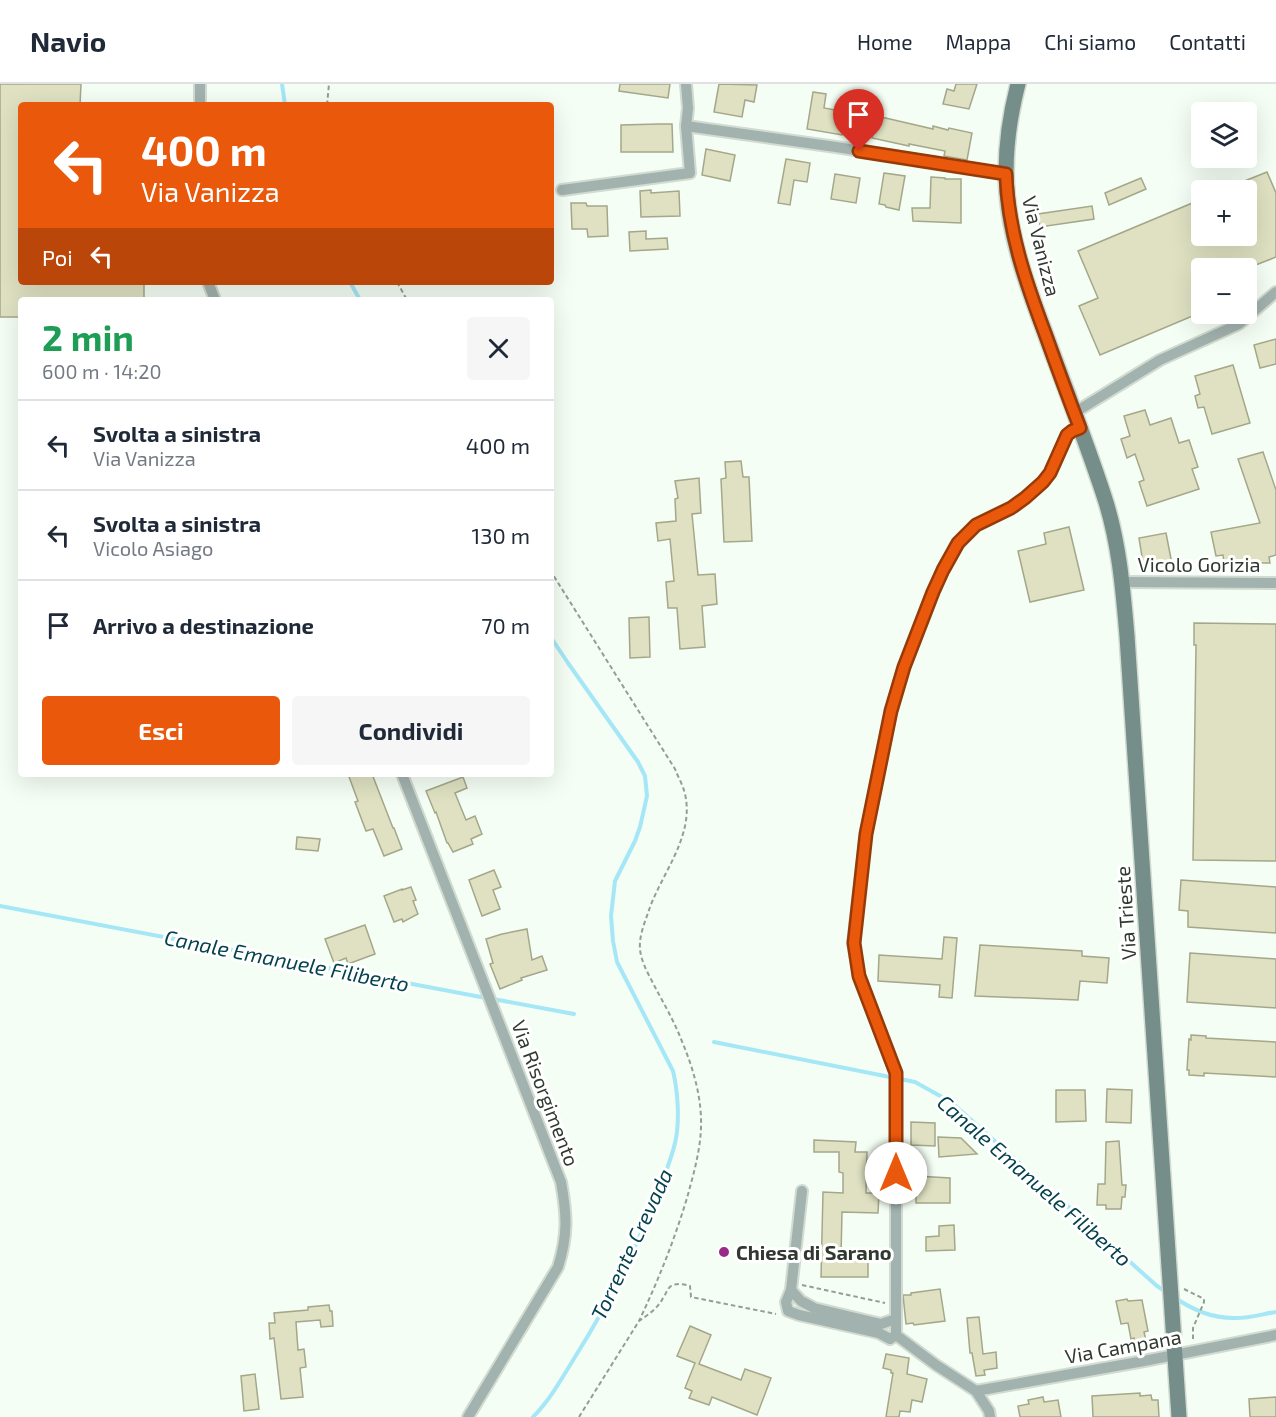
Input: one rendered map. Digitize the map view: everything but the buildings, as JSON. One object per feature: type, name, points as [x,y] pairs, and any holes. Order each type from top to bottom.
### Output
[{"type":"street","points":[[200,84],[200,102]]},
{"type":"street","points":[[562,190],[690,173],[686,126],[688,108],[686,84]]},
{"type":"street","name":"Via Vanizza","points":[[1018,84],[1009,128],[1006,174],[1009,212],[1030,294],[1074,413]]},
{"type":"street","points":[[686,126],[1006,174]]},
{"type":"street","points":[[1074,413],[1160,360],[1239,324],[1276,292]]},
{"type":"street","name":"Via Trieste","points":[[1074,413],[1105,499],[1120,563],[1122,582],[1179,1417]]},
{"type":"street","points":[[896,1335],[896,1079],[859,976],[854,943],[866,834],[897,689],[943,570],[958,543],[976,525],[1011,508],[1036,489],[1050,473],[1067,435],[1080,428]]},
{"type":"street","name":"Vicolo Gorizia","points":[[1122,582],[1276,583]]},
{"type":"street","name":"Via Risorgimento","points":[[403,777],[561,1182],[566,1206],[564,1248],[558,1267],[468,1417]]},
{"type":"street","points":[[802,1191],[791,1286],[786,1302],[788,1311],[879,1334],[890,1339],[896,1335]]},
{"type":"street","points":[[791,1286],[801,1301],[814,1308],[881,1324],[896,1319]]},
{"type":"street","points":[[896,1335],[976,1391],[989,1411],[990,1417]]},
{"type":"street","name":"Via Campana","points":[[976,1391],[1276,1335]]},
{"type":"path","points":[[327,102],[329,84]]},
{"type":"path","points":[[554,576],[675,769],[685,794],[684,827],[678,847],[651,904],[642,930],[640,948],[646,969],[681,1038],[694,1074],[700,1100],[700,1140],[691,1183],[674,1240],[639,1321],[579,1417]]},
{"type":"path","points":[[639,1321],[651,1313],[671,1286],[677,1284],[690,1286],[691,1297],[772,1314],[785,1314],[788,1311]]},
{"type":"path","points":[[791,1286],[896,1305]]},
{"type":"path","points":[[1193,1342],[1193,1328],[1204,1302]]},
{"type":"waterway","name":"Torrente Crevada","points":[[282,84],[285,102]]},
{"type":"waterway","name":"Torrente Crevada","points":[[352,285],[358,297]]},
{"type":"waterway","name":"Torrente Crevada","points":[[533,1417],[556,1388],[587,1338],[630,1257],[669,1163],[677,1135],[678,1117],[673,1071],[617,962],[613,941],[611,916],[615,881],[640,827],[647,796],[645,776],[638,762],[554,642]]},
{"type":"waterway","name":"Canale Emanuele Filiberto","points":[[0,906],[486,998]]},
{"type":"waterway","name":"Canale Emanuele Filiberto","points":[[493,999],[574,1014]]},
{"type":"waterway","name":"Canale Emanuele Filiberto","points":[[714,1042],[915,1082],[951,1102],[1166,1292]]},
{"type":"waterway","name":"Canale Emanuele Filiberto","points":[[1174,1297],[1202,1312],[1225,1318],[1244,1318],[1276,1312]]},
{"type":"place","name":"Chiesa di Sarano","points":[[724,1252]]},
{"type":"route","points":[[859,151],[1006,174],[1009,212],[1018,254],[1030,294],[1080,428],[1067,435],[1050,473],[1036,489],[1011,508],[976,525],[958,543],[933,592],[904,667],[891,711],[866,834],[854,943],[859,976],[896,1073],[896,1173]]}]
